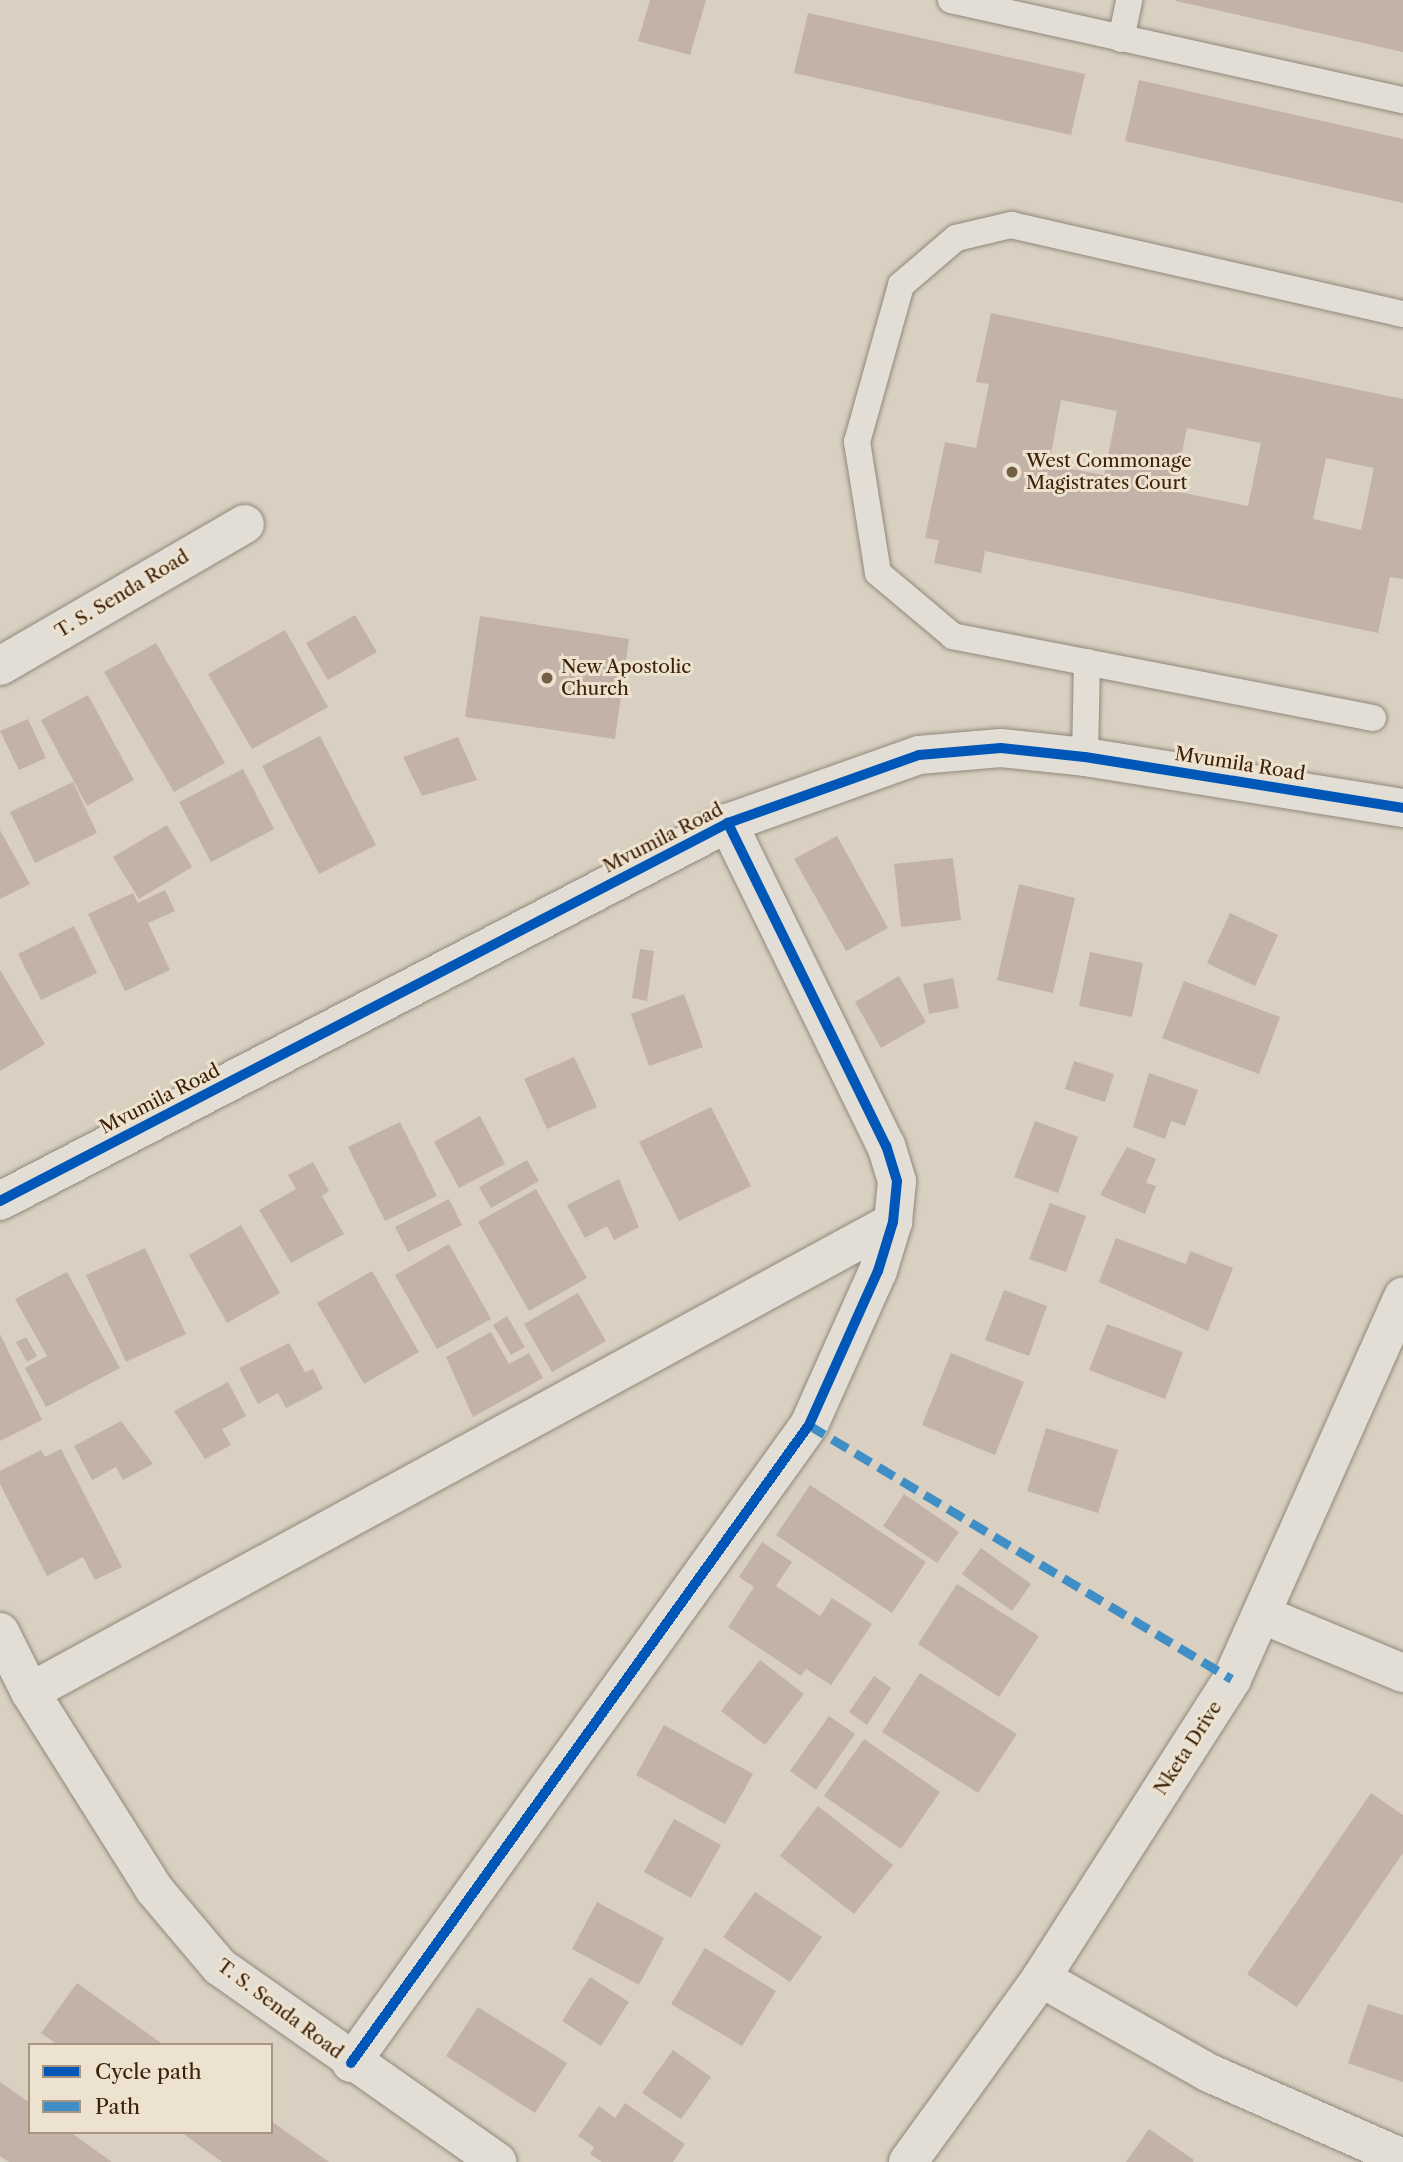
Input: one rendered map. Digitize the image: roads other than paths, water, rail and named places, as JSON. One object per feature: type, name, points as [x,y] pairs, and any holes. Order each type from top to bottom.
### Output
[{"type":"street","name":"T. S. Senda Road","points":[[0,666],[245,524]]},
{"type":"street","name":"Mvumila Road","points":[[0,1201],[728,823],[919,755],[1001,748],[1085,757],[1403,808]]},
{"type":"street","points":[[351,2063],[809,1425],[878,1271],[893,1222],[897,1181],[886,1146],[728,823]]},
{"type":"street","points":[[30,1692],[893,1222]]},
{"type":"street","name":"Nketa Drive","points":[[908,2162],[1041,1978],[1232,1679],[1264,1615],[1403,1297]]},
{"type":"street","points":[[1264,1615],[1403,1673]]},
{"type":"street","name":"T. S. Senda Road","points":[[0,1632],[30,1692],[154,1889],[220,1967],[351,2063],[497,2162]]},
{"type":"street","points":[[1041,1978],[1209,2073],[1403,2158]]},
{"type":"lane","points":[[951,0],[1121,40],[1403,100]]},
{"type":"lane","points":[[1121,40],[1129,0]]},
{"type":"lane","points":[[1373,718],[953,636],[878,573],[857,442],[901,285],[956,239],[1011,225],[1403,314]]},
{"type":"lane","points":[[1085,757],[1087,662]]},
{"type":"place","name":"West Commonage Magistrates Court","points":[[1012,472]]},
{"type":"place","name":"New Apostolic Church","points":[[547,678]]}]
